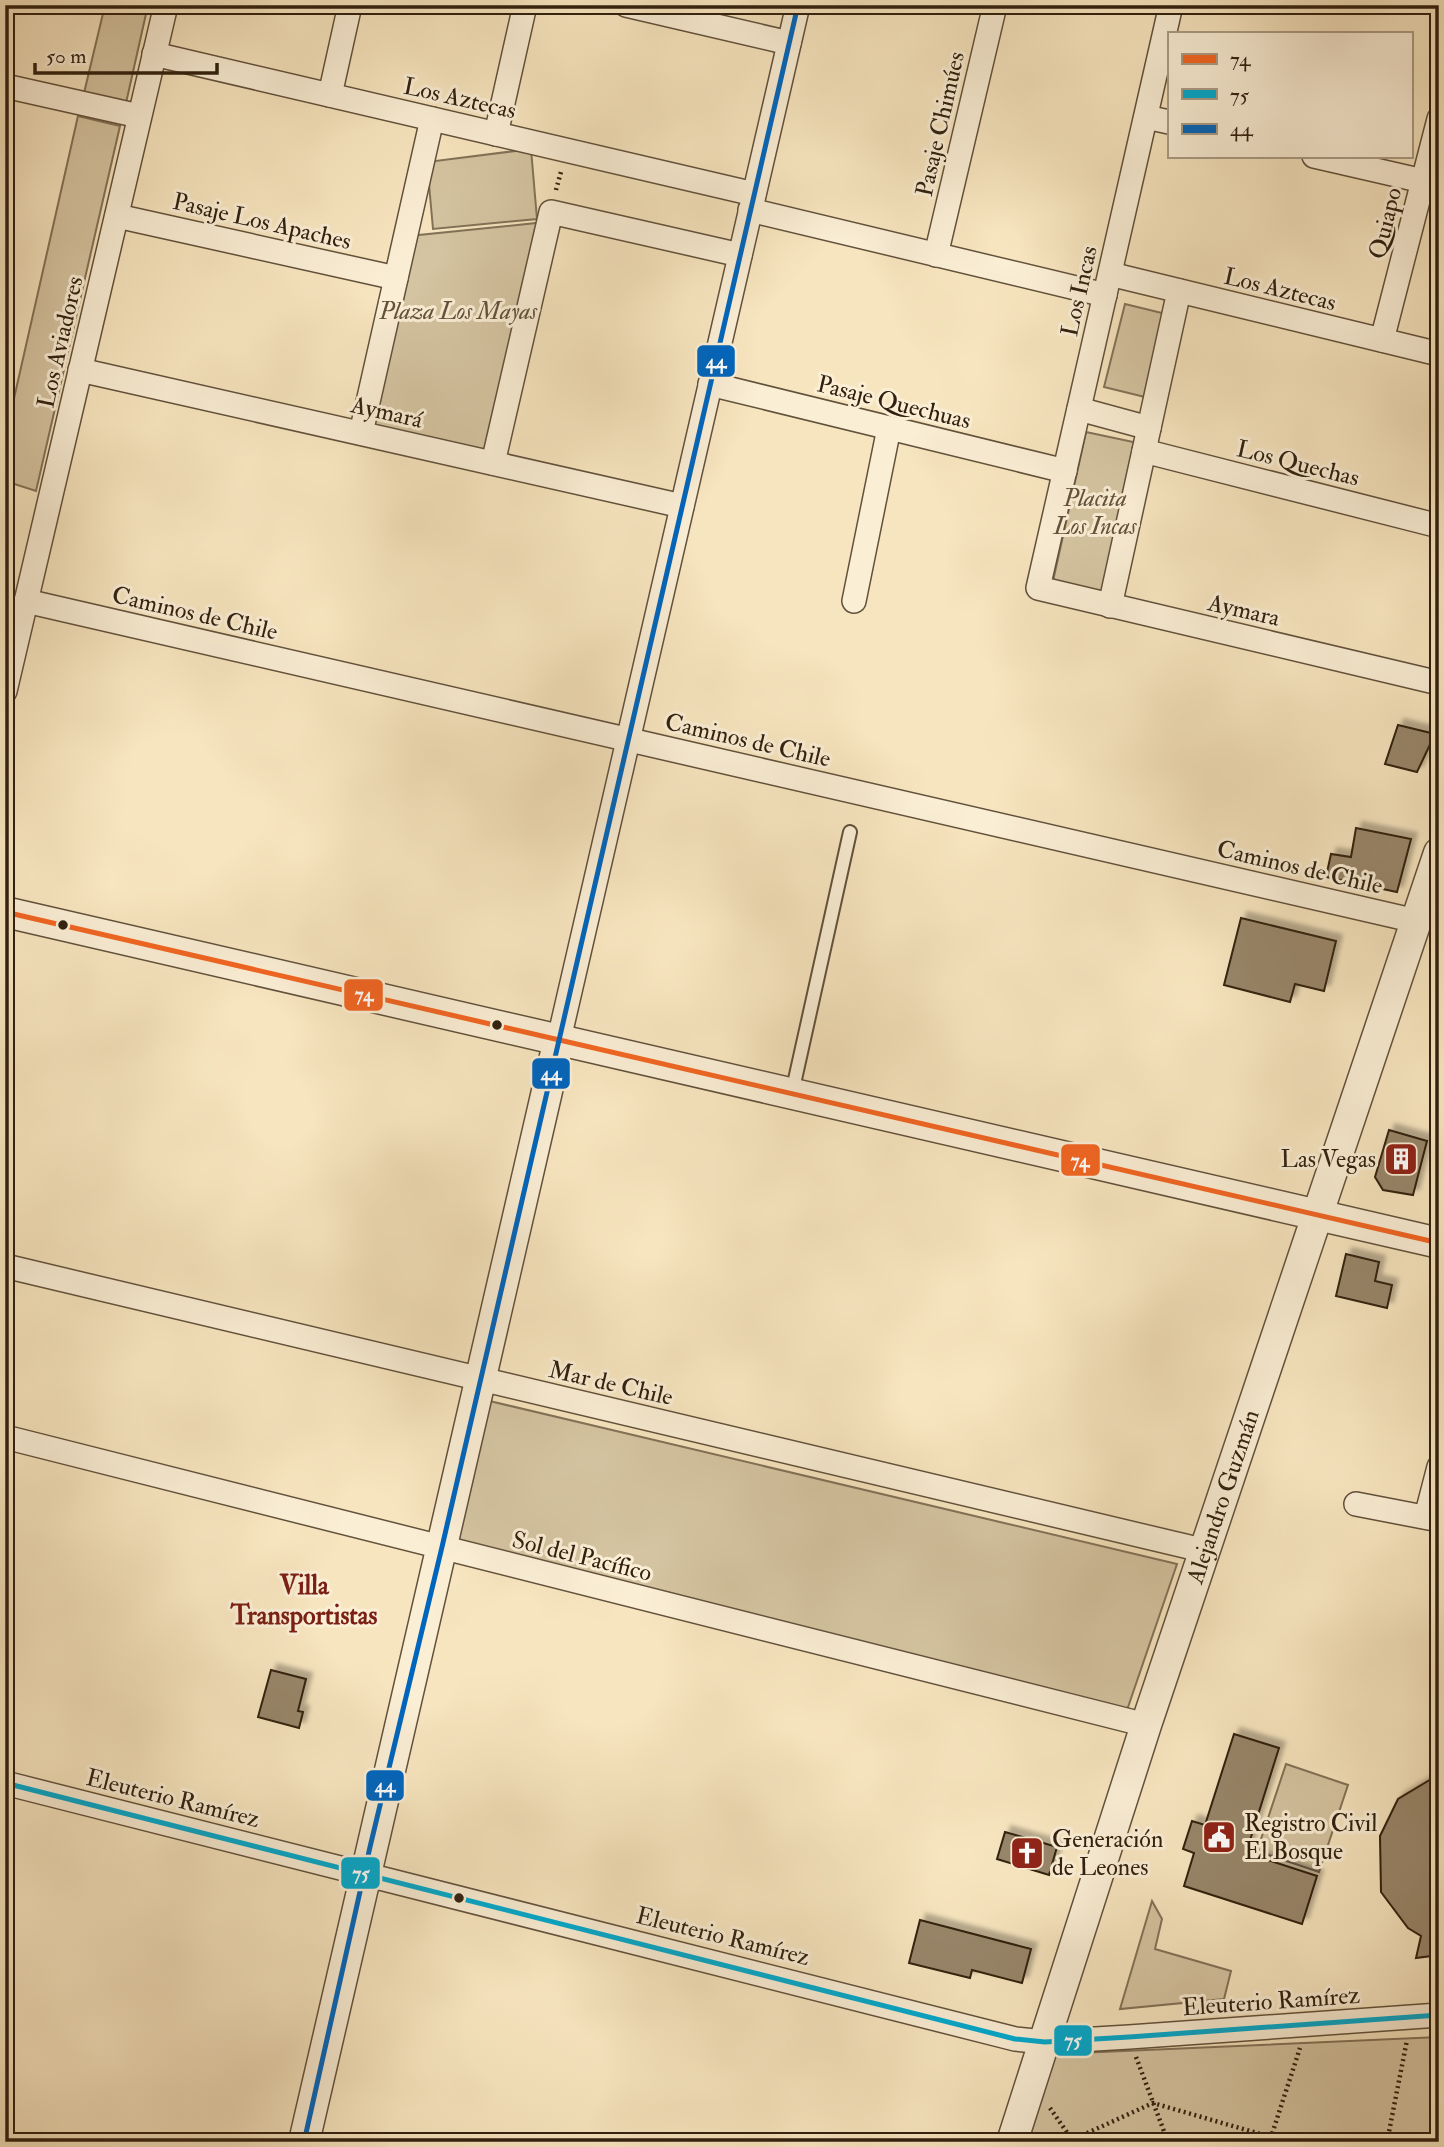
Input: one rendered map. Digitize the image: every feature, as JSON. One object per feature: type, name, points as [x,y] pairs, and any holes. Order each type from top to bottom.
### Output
[{"type":"street","name":"Los Aviadores","points":[[5,691],[166,5]]},
{"type":"street","points":[[330,95],[350,5]]},
{"type":"street","points":[[496,134],[525,5]]},
{"type":"street","points":[[626,5],[789,43]]},
{"type":"street","points":[[304,2142],[798,5]]},
{"type":"street","name":"Pasaje Chimúes","points":[[936,255],[995,5]]},
{"type":"street","name":"Los Incas","points":[[1038,588],[1171,5]]},
{"type":"street","name":"Los Aztecas","points":[[154,54],[566,150],[936,255],[1107,285],[1179,291],[1439,354]]},
{"type":"street","points":[[5,86],[139,116]]},
{"type":"street","points":[[1146,117],[1168,122]]},
{"type":"street","points":[[361,433],[432,119]]},
{"type":"street","name":"Quiapo","points":[[1382,340],[1439,120]]},
{"type":"street","points":[[1323,158],[1423,181]]},
{"type":"street","points":[[493,463],[551,212],[740,255]]},
{"type":"street","name":"Pasaje Los Apaches","points":[[117,216],[396,278]]},
{"type":"street","points":[[1110,606],[1179,291]]},
{"type":"street","name":"Aymará","points":[[80,370],[682,506]]},
{"type":"street","name":"Pasaje Quechuas","points":[[710,384],[1065,471]]},
{"type":"street","points":[[1079,409],[1149,428]]},
{"type":"street","points":[[854,601],[889,428]]},
{"type":"street","name":"Los Quechas","points":[[1144,451],[1439,526]]},
{"type":"street","name":"Aymara","points":[[1038,588],[1439,683]]},
{"type":"street","name":"Caminos de Chile","points":[[26,601],[629,739],[1427,904]]},
{"type":"street","name":"Alejandro Guzmán","points":[[1012,2142],[1146,1725],[1427,904],[1439,853]]},
{"type":"street","points":[[5,912],[1439,1243]]},
{"type":"street","name":"Mar de Chile","points":[[5,1266],[1206,1551]]},
{"type":"street","name":"Sol del Pacífico","points":[[5,1437],[1146,1725]]},
{"type":"street","points":[[1356,1504],[1433,1519],[1439,1467]]},
{"type":"street","name":"Eleuterio Ramírez","points":[[5,1783],[1015,2039],[1045,2042],[1439,2015]]},
{"type":"lane","points":[[792,1093],[850,832]]},
{"type":"path","points":[[551,212],[566,150]]},
{"type":"path","points":[[1387,2142],[1412,2017]]},
{"type":"path","points":[[1266,2142],[1271,2137],[1307,2024]]},
{"type":"path","points":[[1129,2037],[1168,2142]]},
{"type":"path","points":[[1032,2082],[1073,2141],[1153,2103],[1288,2142]]},
{"type":"path","points":[[1420,2142],[1439,2129]]},
{"type":"green space","points":[[105,5],[148,5],[126,103],[84,93]]},
{"type":"green space","points":[[78,116],[120,126],[36,491],[5,481],[5,438]]},
{"type":"green space","points":[[531,149],[537,219],[433,229],[427,162]]},
{"type":"green space","name":"Plaza Los Mayas","points":[[546,222],[490,458],[365,430],[409,236]]},
{"type":"green space","points":[[1125,304],[1166,314],[1145,397],[1104,387]]},
{"type":"green space","name":"Placita Los Incas","points":[[1086,432],[1138,443],[1104,592],[1053,581]]},
{"type":"green space","points":[[481,1399],[1177,1564],[1127,1710],[448,1540]]},
{"type":"green space","points":[[1286,1764],[1348,1785],[1319,1872],[1257,1851]]},
{"type":"green space","points":[[1152,1901],[1162,1919],[1155,1949],[1231,1971],[1224,1999],[1120,2009]]},
{"type":"green space","points":[[1439,2037],[1439,2142],[1023,2142],[1055,2054]]},
{"type":"building","points":[[1398,725],[1435,734],[1417,772],[1385,764]]},
{"type":"building","points":[[1356,828],[1411,839],[1397,892],[1326,877],[1331,854],[1351,857]]},
{"type":"building","points":[[1241,918],[1336,941],[1324,991],[1295,984],[1290,1002],[1224,985]]},
{"type":"building","name":"Las Vegas","points":[[1389,1130],[1427,1141],[1413,1195],[1383,1190],[1375,1177]]},
{"type":"building","points":[[1346,1254],[1379,1262],[1375,1281],[1392,1285],[1387,1308],[1336,1296]]},
{"type":"building","points":[[271,1670],[306,1679],[298,1711],[303,1712],[299,1728],[258,1717]]},
{"type":"building","name":"Registro Civil El Bosque","points":[[1234,1734],[1279,1748],[1246,1853],[1317,1876],[1302,1924],[1184,1886],[1194,1853],[1183,1849],[1192,1821],[1205,1825]]},
{"type":"building","points":[[1433,1778],[1439,1778],[1439,1955],[1416,1958],[1421,1936],[1408,1928],[1381,1892],[1380,1836],[1398,1799]]},
{"type":"building","name":"Generación de Leones","points":[[1005,1832],[1057,1847],[1049,1875],[997,1859]]},
{"type":"building","points":[[920,1920],[1031,1949],[1022,1983],[972,1970],[970,1978],[909,1963]]},
{"type":"transit line","name":"44","points":[[304,2142],[370,1847],[442,1547],[798,5]]},
{"type":"transit line","name":"74","points":[[5,912],[1439,1243]]},
{"type":"transit line","name":"75","points":[[5,1783],[1015,2039],[1045,2042],[1439,2015]]},
{"type":"place","name":"Las Vegas","points":[[1401,1159]]},
{"type":"place","name":"Registro Civil El Bosque","points":[[1219,1837]]},
{"type":"place","name":"Generación de Leones","points":[[1027,1853]]},
{"type":"district","name":"Villa Transportistas","points":[[304,1600]]}]
